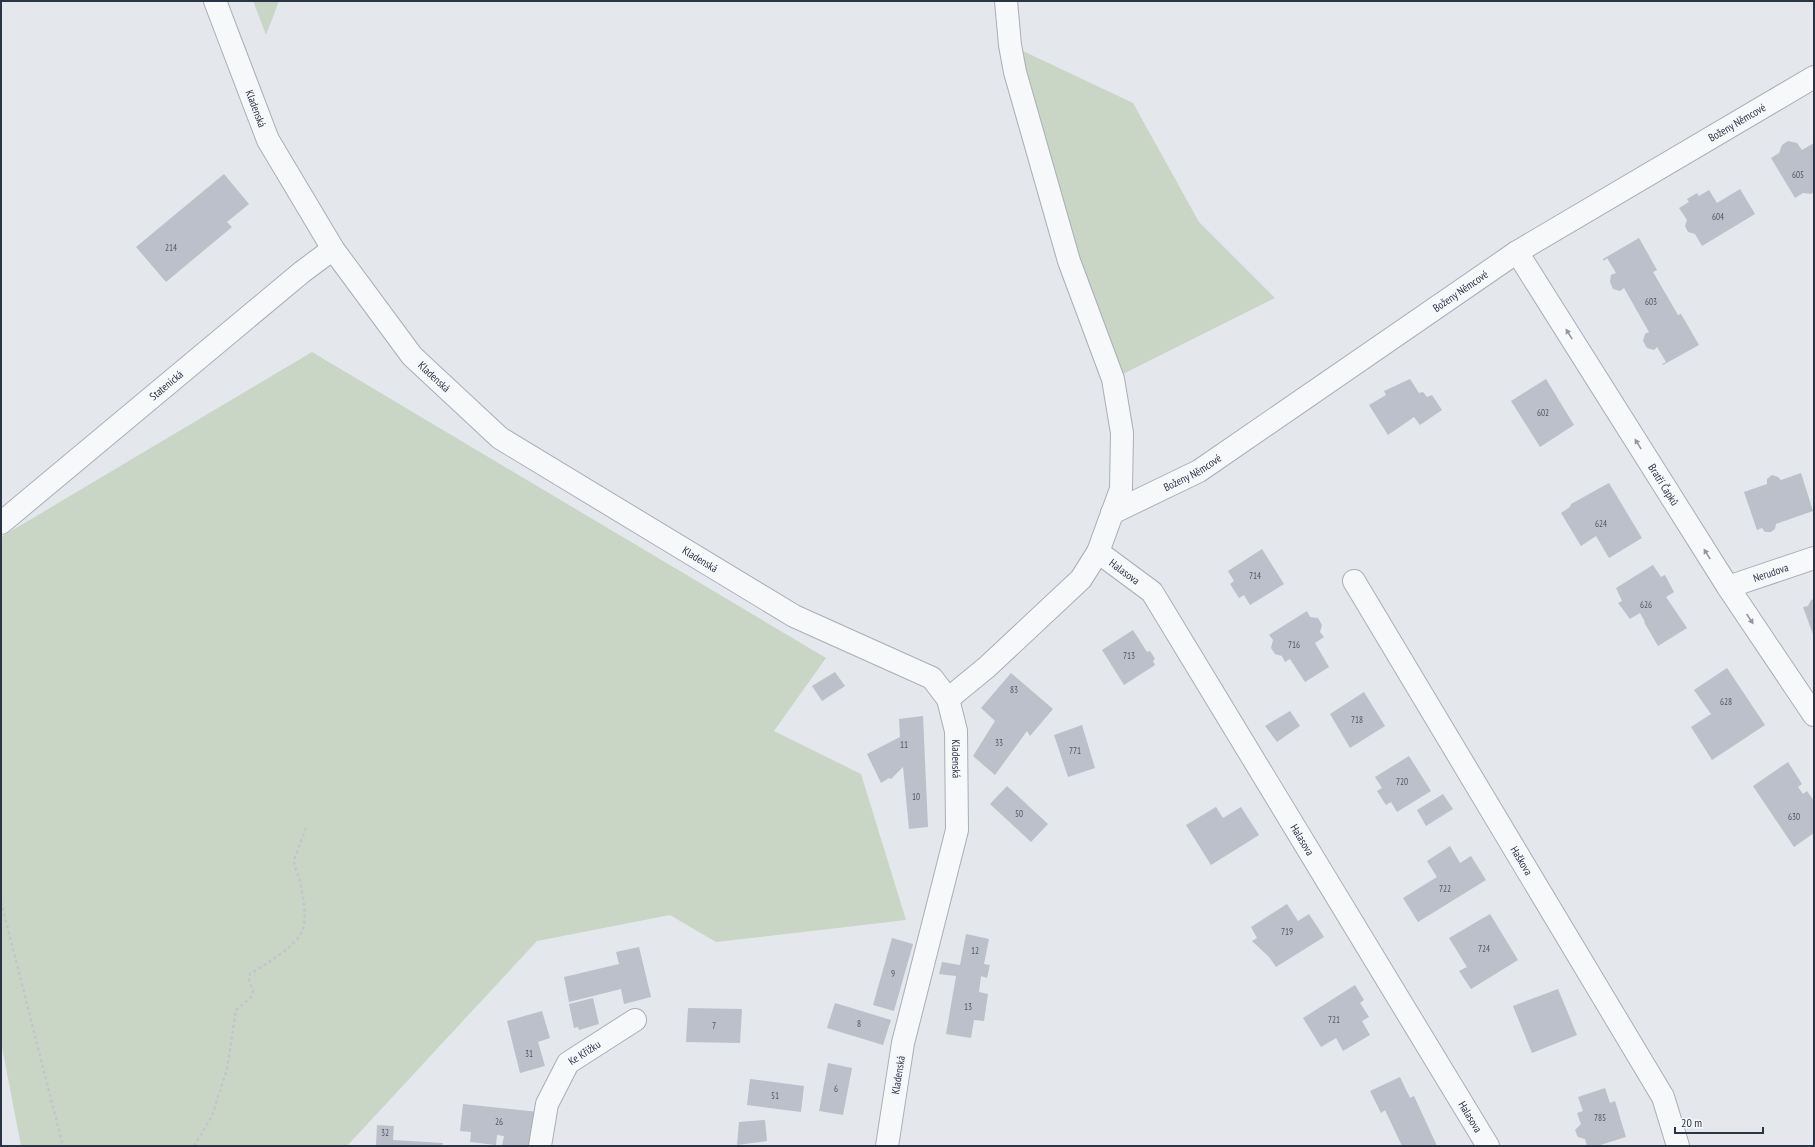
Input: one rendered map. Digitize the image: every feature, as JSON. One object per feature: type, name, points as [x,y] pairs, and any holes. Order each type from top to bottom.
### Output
[{"type":"street","points":[[948,699],[987,667],[1081,579],[1098,552],[1121,489],[1122,433],[1113,379],[1069,261],[1015,72],[1010,45],[1006,1]]},
{"type":"street","name":"Kladenská","points":[[218,10],[268,140],[333,249],[412,356],[500,438],[794,616],[932,678],[948,699],[956,731],[957,830],[903,1043],[887,1146]]},
{"type":"street","name":"Boženy Němcové","points":[[1112,512],[1199,471],[1517,252],[1814,77]]},
{"type":"street","name":"Statenická","points":[[1,523],[296,277],[333,249]]},
{"type":"street","name":"Bratří Čapků","points":[[1517,252],[1728,587],[1814,715]]},
{"type":"street","name":"Halasova","points":[[1098,552],[1152,592],[1488,1146]]},
{"type":"street","name":"Nerudova","points":[[1728,587],[1814,558]]},
{"type":"street","name":"Haškova","points":[[1354,580],[1663,1097],[1678,1146]]},
{"type":"street","name":"Ke Křížku","points":[[540,1146],[547,1104],[568,1063],[635,1020]]},
{"type":"path","points":[[194,1146],[212,1116],[227,1070],[236,1010],[250,998],[253,992],[249,979],[250,974],[292,945],[302,933],[305,915],[301,883],[294,865],[294,860],[307,825]]},
{"type":"path","points":[[1,902],[63,1146]]},
{"type":"green space","points":[[253,1],[279,1],[266,35]]},
{"type":"green space","points":[[1010,45],[1133,103],[1199,222],[1275,298],[1113,379]]},
{"type":"green space","points":[[312,352],[826,658],[774,731],[861,774],[906,920],[716,942],[670,915],[537,941],[347,1146],[21,1146],[1,1042],[1,537]]},
{"type":"building","points":[[1788,141],[1797,143],[1802,150],[1814,143],[1814,192],[1811,194],[1803,193],[1795,198],[1771,158],[1779,153],[1782,145]]},
{"type":"building","points":[[224,174],[249,204],[227,222],[232,227],[166,282],[136,247]]},
{"type":"building","points":[[1740,189],[1755,214],[1702,246],[1695,234],[1688,232],[1685,226],[1687,220],[1679,208],[1689,202],[1687,199],[1697,193],[1699,196],[1709,190],[1717,203]]},
{"type":"building","points":[[1639,238],[1657,270],[1653,272],[1678,315],[1681,314],[1699,345],[1663,365],[1662,364],[1666,362],[1657,347],[1654,350],[1647,348],[1643,341],[1645,334],[1649,332],[1624,288],[1620,291],[1613,289],[1610,282],[1611,275],[1616,273],[1607,258],[1604,261],[1603,259]]},
{"type":"building","points":[[1410,379],[1419,393],[1423,392],[1427,397],[1432,395],[1442,410],[1420,425],[1414,417],[1388,435],[1369,405],[1386,395],[1384,391]]},
{"type":"building","points":[[1546,379],[1574,425],[1540,447],[1511,401]]},
{"type":"building","points":[[1801,473],[1813,511],[1776,524],[1775,529],[1771,532],[1765,532],[1762,528],[1757,530],[1744,492],[1767,484],[1767,479],[1772,475],[1781,480]]},
{"type":"building","points":[[1609,483],[1642,538],[1609,558],[1596,536],[1581,546],[1561,513],[1570,507],[1571,504]]},
{"type":"building","points":[[1262,549],[1284,584],[1250,605],[1244,595],[1239,598],[1230,584],[1234,581],[1228,571]]},
{"type":"building","points":[[1653,565],[1661,577],[1665,575],[1674,592],[1666,597],[1687,628],[1658,646],[1640,613],[1630,619],[1618,603],[1622,601],[1616,588]]},
{"type":"building","points":[[1814,599],[1814,637],[1803,607],[1808,606],[1811,600]]},
{"type":"building","points":[[1307,611],[1310,617],[1318,618],[1322,625],[1320,632],[1324,637],[1315,643],[1329,667],[1305,682],[1290,659],[1285,662],[1282,656],[1275,654],[1271,648],[1273,640],[1269,635]]},
{"type":"building","points":[[1133,630],[1147,652],[1150,651],[1155,659],[1153,661],[1155,665],[1124,685],[1102,650]]},
{"type":"building","points":[[1727,668],[1765,725],[1712,760],[1691,727],[1711,714],[1694,690]]},
{"type":"building","points":[[835,672],[845,686],[822,701],[812,686]]},
{"type":"building","points":[[1011,673],[1053,709],[1030,736],[1027,731],[995,775],[973,756],[995,721],[981,708]]},
{"type":"building","points":[[1364,692],[1385,726],[1350,748],[1330,714]]},
{"type":"building","points":[[1290,711],[1300,726],[1277,742],[1265,726]]},
{"type":"building","points":[[923,716],[928,827],[909,829],[903,767],[891,779],[889,778],[881,783],[867,754],[900,737],[899,719]]},
{"type":"building","points":[[1082,725],[1095,768],[1068,777],[1054,735]]},
{"type":"building","points":[[1409,756],[1431,791],[1397,812],[1391,802],[1386,805],[1377,791],[1382,788],[1375,777]]},
{"type":"building","points":[[1788,762],[1802,784],[1798,787],[1803,794],[1807,791],[1814,801],[1814,833],[1794,847],[1753,786]]},
{"type":"building","points":[[1007,786],[1048,824],[1031,842],[990,804]]},
{"type":"building","points":[[1443,794],[1453,809],[1426,826],[1417,810]]},
{"type":"building","points":[[1216,807],[1223,818],[1241,807],[1259,835],[1211,865],[1186,825]]},
{"type":"building","points":[[1450,846],[1460,863],[1471,856],[1486,880],[1418,922],[1403,898],[1437,877],[1427,861]]},
{"type":"building","points":[[1287,904],[1298,921],[1309,914],[1324,937],[1276,967],[1269,957],[1252,941],[1257,938],[1251,927]]},
{"type":"building","points":[[1490,914],[1518,960],[1471,989],[1459,971],[1467,967],[1449,938]]},
{"type":"building","points":[[966,934],[989,939],[984,964],[990,965],[987,978],[981,976],[979,992],[988,994],[984,1021],[974,1020],[971,1038],[946,1034],[956,976],[939,974],[942,962],[960,965]]},
{"type":"building","points":[[892,938],[913,944],[894,1011],[873,1005]]},
{"type":"building","points":[[639,947],[651,997],[624,1004],[621,989],[569,1002],[564,977],[619,964],[616,952]]},
{"type":"building","points":[[1355,985],[1364,1000],[1360,1003],[1369,1017],[1362,1021],[1370,1035],[1343,1051],[1336,1038],[1321,1047],[1303,1018]]},
{"type":"building","points":[[1558,989],[1577,1035],[1532,1053],[1513,1006]]},
{"type":"building","points":[[593,998],[599,1024],[579,1030],[578,1027],[574,1028],[569,1004]]},
{"type":"building","points":[[835,1003],[891,1020],[883,1045],[827,1028]]},
{"type":"building","points":[[688,1008],[742,1009],[740,1043],[686,1042]]},
{"type":"building","points":[[542,1011],[550,1038],[538,1042],[545,1066],[520,1073],[507,1021]]},
{"type":"building","points":[[828,1063],[852,1068],[843,1115],[819,1111]]},
{"type":"building","points":[[1400,1077],[1410,1098],[1414,1096],[1437,1146],[1402,1146],[1385,1110],[1381,1113],[1370,1091]]},
{"type":"building","points":[[750,1079],[804,1086],[801,1112],[747,1105]]},
{"type":"building","points":[[1605,1088],[1610,1103],[1615,1101],[1626,1137],[1597,1146],[1587,1146],[1585,1139],[1578,1137],[1575,1130],[1581,1124],[1577,1113],[1583,1111],[1578,1097]]},
{"type":"building","points":[[463,1104],[538,1112],[536,1139],[530,1138],[529,1146],[502,1146],[504,1136],[497,1135],[496,1145],[470,1142],[471,1132],[460,1131]]},
{"type":"building","points":[[765,1120],[767,1141],[737,1145],[739,1122]]},
{"type":"building","points":[[377,1125],[394,1126],[393,1140],[443,1143],[442,1146],[376,1146]]}]
